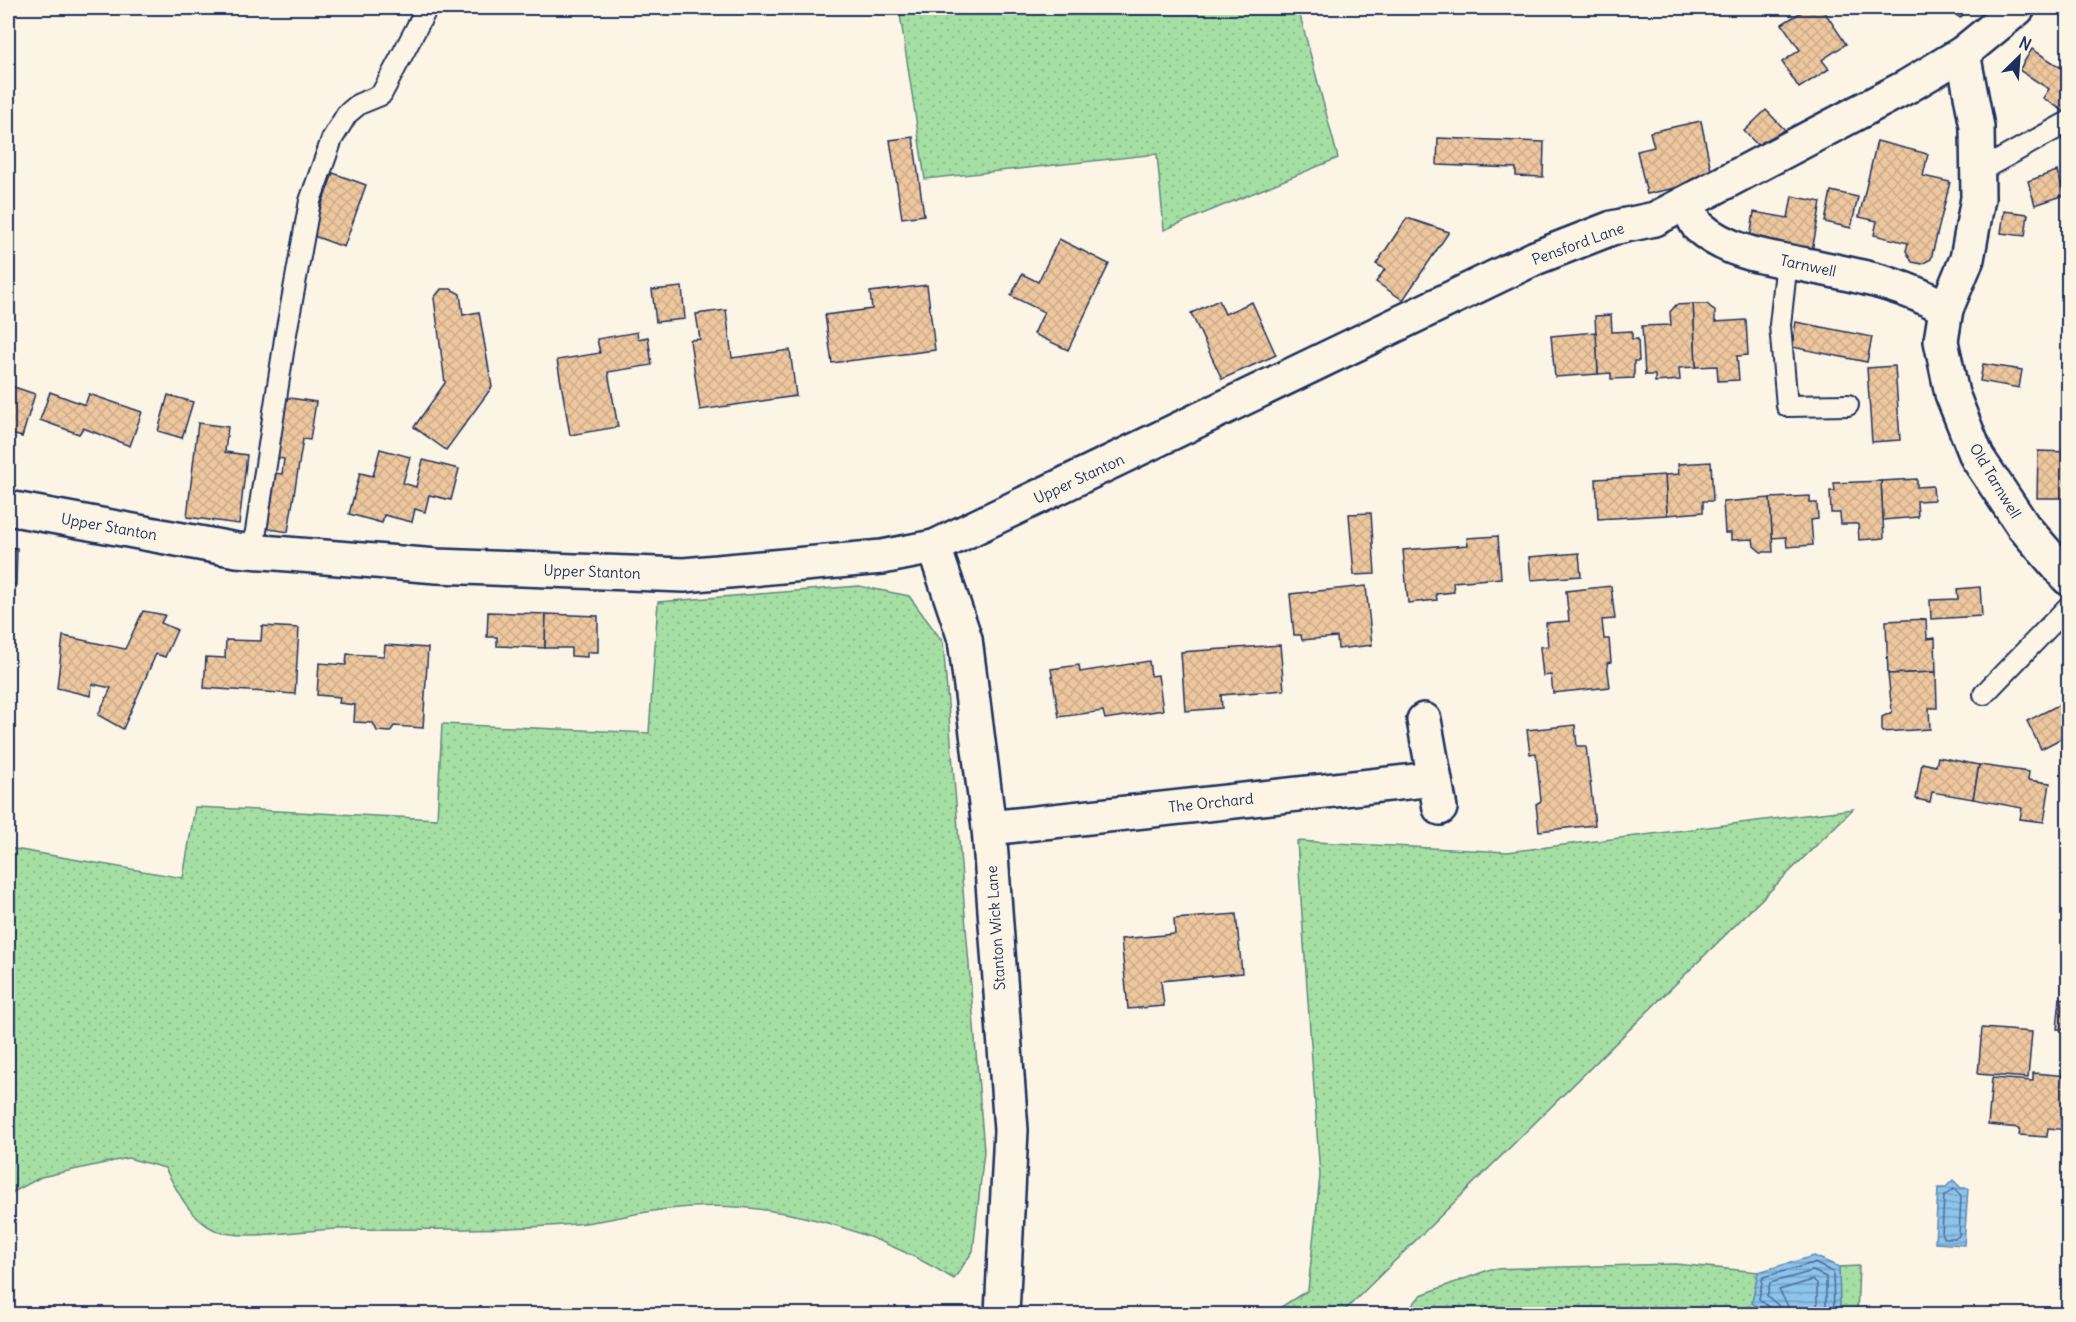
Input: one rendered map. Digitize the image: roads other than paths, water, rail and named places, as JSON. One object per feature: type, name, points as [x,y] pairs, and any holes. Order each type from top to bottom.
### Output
[{"type":"street","name":"Pensford Lane","points":[[1155,442],[1535,258],[1612,228],[1655,219],[1908,86],[1963,53],[2018,8]]},
{"type":"street","name":"Old Tarnwell","points":[[1963,53],[1977,127],[1978,198],[1967,259],[1946,309],[1941,341],[1950,384],[1977,457],[2023,526],[2068,579]]},
{"type":"street","name":"Tarnwell","points":[[1687,202],[1698,226],[1720,240],[1751,254],[1887,283],[1931,300],[1946,309]]},
{"type":"street","name":"Upper Stanton","points":[[8,508],[253,551],[437,566],[684,575],[882,557],[934,547],[1155,442]]},
{"type":"street","name":"Stanton Wick Lane","points":[[934,547],[965,639],[989,828],[1011,1130],[1002,1314]]},
{"type":"street","name":"The Orchard","points":[[989,828],[1437,793],[1424,720]]},
{"type":"lane","points":[[253,551],[285,339],[310,201],[332,139],[347,114],[359,104],[381,95],[428,8]]},
{"type":"lane","points":[[1976,173],[2068,122]]},
{"type":"lane","points":[[1787,261],[1780,325],[1787,406],[1848,405]]},
{"type":"lane","points":[[1984,694],[2068,607]]},
{"type":"water","points":[[1953,1180],[1961,1188],[1968,1188],[1964,1245],[1935,1243],[1938,1188],[1945,1188]]},
{"type":"water","points":[[1814,1256],[1839,1267],[1840,1314],[1770,1314],[1752,1303],[1758,1272]]}]
